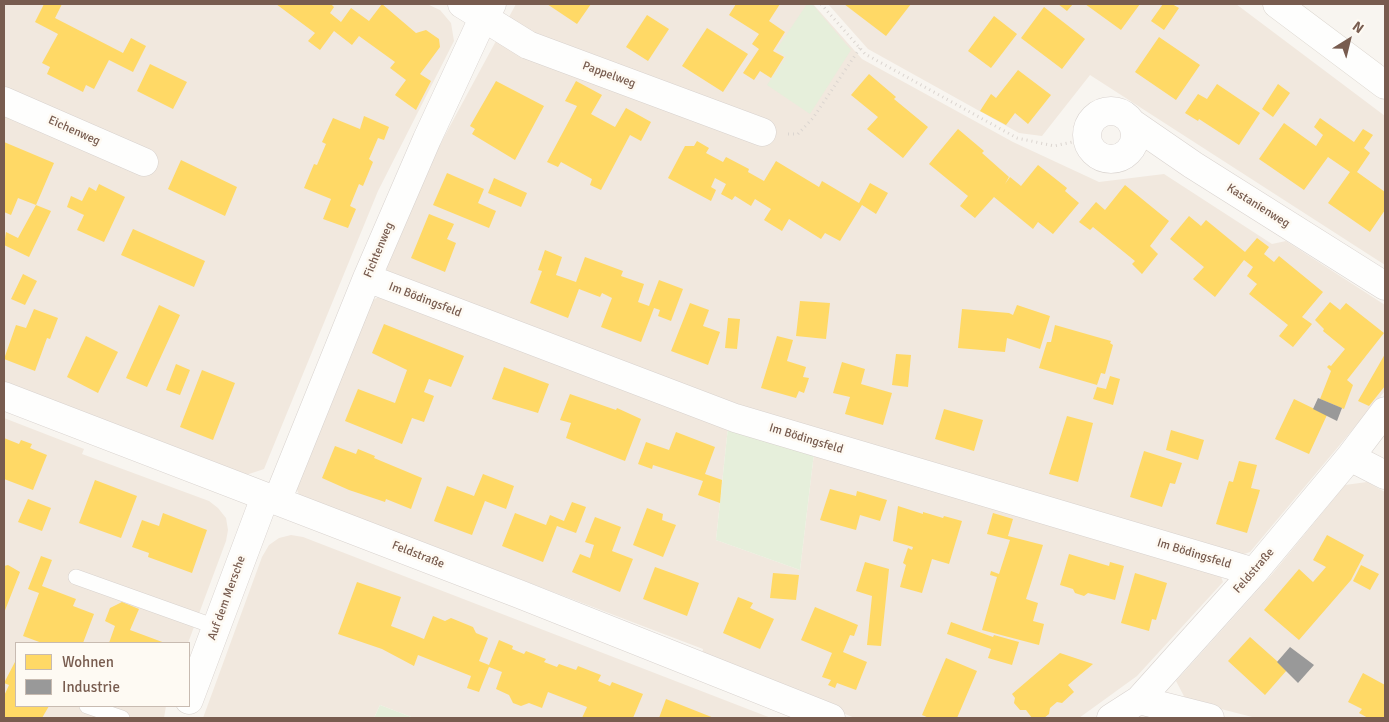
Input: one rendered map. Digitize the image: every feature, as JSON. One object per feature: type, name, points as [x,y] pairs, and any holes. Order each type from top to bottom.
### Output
[{"type":"street","points":[[1277,4],[1385,85]]},
{"type":"street","name":"Pappelweg","points":[[479,8],[528,45],[762,132]]},
{"type":"street","name":"Fichtenweg","points":[[271,499],[427,139],[479,8]]},
{"type":"street","name":"Eichenweg","points":[[4,101],[144,162]]},
{"type":"street","name":"Kastanienweg","points":[[1086,139],[1096,155],[1105,159],[1115,160],[1124,157],[1131,150],[1135,141],[1132,122],[1194,165],[1385,286]]},
{"type":"street","name":"Im Bödingsfeld","points":[[367,278],[735,418],[1254,572]]},
{"type":"street","name":"Feldstraße","points":[[4,396],[519,594],[831,718]]},
{"type":"street","name":"Feldstraße","points":[[1111,718],[1139,700],[1254,572],[1350,457],[1385,411]]},
{"type":"street","points":[[1350,457],[1385,475]]},
{"type":"street","name":"Auf dem Mersche","points":[[190,697],[216,627],[271,499]]},
{"type":"street","points":[[1139,700],[1210,718]]},
{"type":"lane","points":[[76,577],[216,627]]},
{"type":"lane","points":[[91,707],[122,718]]},
{"type":"path","points":[[821,4],[865,54],[1017,138],[1054,146],[1086,139]]},
{"type":"path","points":[[762,132],[798,134],[813,118],[860,48]]},
{"type":"shaded area","points":[[4,4],[427,4],[440,10],[451,23],[454,41],[378,191],[264,469],[246,475],[4,382]]},
{"type":"shaded area","points":[[516,4],[813,4],[862,59],[1013,142],[1099,182],[1164,174],[1272,244],[1286,241],[1385,305],[1385,391],[1250,552],[1238,556],[730,407],[389,275],[384,263],[437,150]]},
{"type":"shaded area","points":[[828,4],[1236,4],[1385,116],[1385,265],[1090,75],[1042,136],[1019,133],[868,49]]},
{"type":"shaded area","points":[[380,296],[728,427],[716,540],[800,570],[814,453],[1220,574],[1223,582],[1137,676],[1079,718],[855,718],[702,658],[703,649],[299,495],[294,482],[368,303]]},
{"type":"shaded area","points":[[4,418],[84,449],[82,454],[209,501],[226,518],[228,530],[226,541],[188,642],[15,642],[15,707],[166,707],[164,718],[4,718]]},
{"type":"shaded area","points":[[1367,482],[1385,492],[1385,718],[1256,718],[1186,700],[1176,681],[1273,573],[1345,485]]},
{"type":"shaded area","points":[[291,535],[303,537],[771,718],[414,718],[380,705],[374,718],[203,718],[262,557],[269,545],[279,538]]},
{"type":"green space","points":[[807,4],[812,4],[851,50],[810,114],[767,85],[786,57],[776,50]]},
{"type":"green space","points":[[728,427],[814,453],[800,570],[716,540]]},
{"type":"green space","points":[[380,705],[414,718],[374,718]]},
{"type":"building: Wohnen","points":[[44,4],[62,4],[55,18],[123,53],[131,38],[146,46],[133,72],[109,60],[94,89],[86,85],[83,92],[47,74],[50,67],[42,63],[58,34],[35,22]]},
{"type":"building: Wohnen","points":[[276,4],[331,4],[334,7],[330,13],[341,22],[351,8],[369,21],[382,4],[416,33],[426,30],[439,39],[440,47],[420,74],[431,81],[416,110],[395,95],[406,80],[390,68],[395,62],[359,36],[352,45],[334,31],[320,50],[308,41],[315,33]]},
{"type":"building: Wohnen","points":[[547,4],[591,4],[577,24]]},
{"type":"building: Wohnen","points":[[736,4],[780,4],[769,21],[785,32],[773,51],[784,57],[771,78],[760,71],[754,80],[743,73],[759,49],[752,44],[759,34],[729,15]]},
{"type":"building: Wohnen","points":[[844,4],[911,4],[886,36]]},
{"type":"building: Wohnen","points":[[1058,4],[1073,4],[1067,11]]},
{"type":"building: Wohnen","points":[[1085,4],[1140,4],[1121,30]]},
{"type":"building: Wohnen","points":[[1163,4],[1172,4],[1179,8],[1164,30],[1151,21]]},
{"type":"building: Wohnen","points":[[1044,7],[1085,39],[1062,69],[1021,38]]},
{"type":"building: Wohnen","points":[[647,15],[669,29],[648,61],[626,47]]},
{"type":"building: Wohnen","points":[[994,16],[1017,34],[991,68],[968,51]]},
{"type":"building: Wohnen","points":[[707,28],[748,54],[723,92],[682,66]]},
{"type":"building: Wohnen","points":[[1159,37],[1200,65],[1176,100],[1135,72]]},
{"type":"building: Wohnen","points":[[150,64],[187,82],[173,109],[137,91]]},
{"type":"building: Wohnen","points":[[1018,70],[1051,95],[1028,124],[1015,113],[1006,125],[980,111],[991,94],[996,98]]},
{"type":"building: Wohnen","points":[[869,74],[896,97],[894,99],[928,127],[903,158],[867,129],[878,117],[851,95]]},
{"type":"building: Wohnen","points":[[496,81],[544,106],[515,160],[472,134],[475,129],[470,126]]},
{"type":"building: Wohnen","points":[[576,81],[602,95],[591,114],[615,127],[626,108],[651,122],[641,141],[630,135],[601,190],[590,185],[592,179],[561,162],[558,167],[547,162],[577,106],[565,101]]},
{"type":"building: Wohnen","points":[[1217,84],[1260,113],[1239,145],[1199,119],[1198,121],[1185,113],[1198,94],[1207,99]]},
{"type":"building: Wohnen","points":[[1278,84],[1290,93],[1273,117],[1262,109]]},
{"type":"building: Wohnen","points":[[364,116],[389,127],[384,140],[378,138],[369,159],[373,162],[363,186],[359,184],[350,206],[356,209],[348,228],[323,219],[331,199],[304,188],[314,164],[317,165],[326,144],[322,142],[333,118],[360,129]]},
{"type":"building: Wohnen","points":[[1320,118],[1354,142],[1363,129],[1373,135],[1364,148],[1370,153],[1357,172],[1385,192],[1385,210],[1370,232],[1328,203],[1350,172],[1328,157],[1304,190],[1259,159],[1284,123],[1316,146],[1323,135],[1314,127]]},
{"type":"building: Wohnen","points":[[958,129],[984,151],[982,153],[1009,177],[1005,184],[1010,177],[1021,186],[1038,165],[1067,188],[1065,191],[1079,203],[1053,234],[1038,222],[1033,229],[994,197],[975,218],[960,206],[968,196],[929,164]]},
{"type":"building: Wohnen","points":[[697,141],[709,148],[706,153],[723,162],[726,157],[749,169],[748,172],[764,181],[776,161],[819,187],[822,181],[859,203],[870,183],[888,193],[876,214],[862,205],[840,241],[825,233],[821,239],[789,219],[782,231],[764,220],[771,209],[755,199],[751,206],[735,196],[732,200],[721,194],[726,184],[715,178],[711,187],[716,190],[711,201],[668,178],[685,146],[694,146]]},
{"type":"building: Wohnen","points":[[4,142],[54,163],[36,205],[18,198],[11,215],[4,212]]},
{"type":"building: Wohnen","points":[[181,160],[237,187],[225,216],[168,189]]},
{"type":"building: Wohnen","points":[[447,173],[484,189],[478,203],[496,211],[489,228],[433,205]]},
{"type":"building: Wohnen","points":[[494,178],[527,193],[521,207],[488,193]]},
{"type":"building: Wohnen","points":[[99,184],[125,197],[104,242],[77,230],[84,215],[67,207],[71,196],[82,201],[89,187],[96,191]]},
{"type":"building: Wohnen","points":[[1125,185],[1169,221],[1150,246],[1158,254],[1142,274],[1132,264],[1135,261],[1093,227],[1090,230],[1079,222],[1096,202],[1105,210]]},
{"type":"building: Wohnen","points":[[36,205],[51,211],[29,257],[4,245],[6,232],[18,238]]},
{"type":"building: Wohnen","points":[[429,214],[454,224],[447,239],[456,243],[445,272],[411,258]]},
{"type":"building: Wohnen","points":[[1189,216],[1201,226],[1206,220],[1245,252],[1257,238],[1269,247],[1264,254],[1274,262],[1279,256],[1323,292],[1302,317],[1312,324],[1293,347],[1279,336],[1288,325],[1249,294],[1257,284],[1247,276],[1253,267],[1244,260],[1215,297],[1193,279],[1204,267],[1170,239]]},
{"type":"building: Wohnen","points":[[133,229],[205,261],[194,287],[121,255]]},
{"type":"building: Wohnen","points":[[545,250],[562,257],[556,275],[576,282],[585,257],[623,271],[621,276],[644,284],[638,302],[649,306],[659,280],[683,289],[671,321],[658,316],[660,310],[654,308],[641,342],[601,327],[612,298],[602,293],[600,297],[579,289],[568,318],[530,303],[542,271],[538,270]]},
{"type":"building: Wohnen","points":[[23,274],[37,281],[25,305],[11,299]]},
{"type":"building: Wohnen","points":[[800,301],[830,303],[826,339],[796,336]]},
{"type":"building: Wohnen","points":[[1330,302],[1340,310],[1346,303],[1384,333],[1347,380],[1353,385],[1344,409],[1320,399],[1331,371],[1327,367],[1331,366],[1345,349],[1323,331],[1324,329],[1315,320]]},
{"type":"building: Wohnen","points":[[690,303],[709,310],[703,326],[720,332],[708,365],[671,351]]},
{"type":"building: Wohnen","points":[[159,305],[180,315],[147,387],[126,378]]},
{"type":"building: Wohnen","points":[[1017,305],[1050,316],[1040,349],[1007,338],[1005,352],[958,348],[962,309],[1009,313],[1013,315]]},
{"type":"building: Wohnen","points":[[34,309],[58,318],[50,339],[47,338],[35,371],[4,359],[16,325],[26,328]]},
{"type":"building: Wohnen","points":[[728,318],[740,319],[737,349],[725,348]]},
{"type":"building: Wohnen","points":[[384,324],[464,356],[451,387],[429,379],[424,392],[434,396],[424,422],[412,418],[402,444],[345,421],[358,389],[395,403],[407,370],[372,353]]},
{"type":"building: Wohnen","points":[[1055,325],[1111,341],[1110,343],[1113,345],[1105,374],[1101,373],[1097,385],[1039,368],[1047,342],[1051,342]]},
{"type":"building: Wohnen","points":[[86,336],[118,352],[98,393],[67,377]]},
{"type":"building: Wohnen","points":[[777,336],[793,340],[787,361],[806,367],[803,377],[809,378],[804,393],[799,391],[796,398],[761,388]]},
{"type":"building: Wohnen","points":[[896,354],[911,355],[908,387],[892,385]]},
{"type":"building: Wohnen","points":[[1385,354],[1385,386],[1369,406],[1358,401]]},
{"type":"building: Wohnen","points":[[842,362],[865,369],[861,384],[892,393],[883,425],[845,414],[850,397],[833,393]]},
{"type":"building: Wohnen","points":[[176,364],[190,370],[180,395],[166,390]]},
{"type":"building: Wohnen","points":[[504,367],[549,384],[538,413],[492,399]]},
{"type":"building: Wohnen","points":[[202,370],[235,383],[213,440],[180,427]]},
{"type":"building: Wohnen","points":[[1110,376],[1120,379],[1113,405],[1093,399],[1097,387],[1106,389]]},
{"type":"building: Wohnen","points":[[570,394],[616,410],[617,408],[641,419],[625,461],[566,438],[571,423],[560,420]]},
{"type":"building: Wohnen","points":[[1294,399],[1327,415],[1309,454],[1275,439]]},
{"type":"building: Wohnen","points":[[944,409],[983,420],[974,451],[935,439]]},
{"type":"building: Wohnen","points":[[1067,416],[1093,423],[1078,482],[1049,474]]},
{"type":"building: Wohnen","points":[[1171,430],[1204,440],[1198,460],[1166,450]]},
{"type":"building: Wohnen","points":[[676,432],[715,447],[705,474],[722,480],[720,503],[698,495],[703,481],[653,465],[652,469],[638,464],[646,442],[669,450]]},
{"type":"building: Wohnen","points":[[4,438],[19,444],[21,440],[32,444],[30,448],[47,455],[33,490],[4,479]]},
{"type":"building: Wohnen","points":[[335,446],[356,454],[358,449],[375,456],[374,458],[422,478],[411,509],[386,499],[385,502],[349,490],[322,478]]},
{"type":"building: Wohnen","points":[[1144,451],[1182,463],[1175,484],[1170,483],[1162,507],[1130,497]]},
{"type":"building: Wohnen","points":[[1239,461],[1257,465],[1251,488],[1260,490],[1247,533],[1216,524],[1229,481],[1233,482]]},
{"type":"building: Wohnen","points":[[483,474],[514,486],[506,509],[485,501],[472,535],[434,521],[447,486],[474,496]]},
{"type":"building: Wohnen","points":[[95,480],[137,496],[121,538],[79,523]]},
{"type":"building: Wohnen","points":[[830,489],[856,496],[857,491],[887,500],[880,521],[860,515],[856,530],[820,520]]},
{"type":"building: Wohnen","points":[[28,499],[51,508],[42,531],[18,522]]},
{"type":"building: Wohnen","points":[[572,502],[586,507],[576,533],[557,526],[543,562],[502,546],[515,513],[546,525],[550,515],[564,521]]},
{"type":"building: Wohnen","points":[[898,506],[923,514],[923,512],[962,521],[949,564],[932,559],[922,593],[900,587],[906,565],[903,563],[908,548],[912,550],[913,547],[893,541]]},
{"type":"building: Wohnen","points":[[647,508],[663,514],[662,520],[676,525],[663,557],[633,545]]},
{"type":"building: Wohnen","points":[[163,513],[207,530],[192,573],[148,557],[149,553],[132,547],[142,520],[159,526]]},
{"type":"building: Wohnen","points":[[993,513],[1013,519],[1008,536],[1043,545],[1026,599],[1038,603],[1033,621],[1044,624],[1039,645],[982,630],[997,577],[990,575],[991,571],[999,574],[1010,540],[987,534]]},
{"type":"building: Wohnen","points":[[595,517],[621,527],[612,551],[633,559],[620,592],[572,572],[580,554],[590,558],[594,545],[585,542]]},
{"type":"building: Wohnen","points":[[1327,535],[1364,555],[1351,580],[1299,640],[1264,610],[1299,569],[1313,582],[1326,567],[1313,560]]},
{"type":"building: Wohnen","points":[[1069,554],[1109,566],[1110,562],[1124,566],[1115,600],[1088,593],[1084,596],[1075,593],[1073,589],[1060,585]]},
{"type":"building: Wohnen","points":[[41,556],[52,560],[42,586],[76,599],[73,606],[94,614],[83,642],[39,642],[23,636],[39,593],[28,589]]},
{"type":"building: Wohnen","points":[[865,562],[889,569],[881,646],[867,645],[872,596],[856,591]]},
{"type":"building: Wohnen","points":[[8,565],[20,572],[4,613],[4,566]]},
{"type":"building: Wohnen","points":[[1361,565],[1379,574],[1370,590],[1353,581]]},
{"type":"building: Wohnen","points":[[655,567],[699,583],[687,616],[643,599]]},
{"type":"building: Wohnen","points":[[773,573],[799,575],[796,600],[770,598]]},
{"type":"building: Wohnen","points":[[1135,573],[1167,583],[1156,620],[1152,619],[1149,631],[1121,623]]},
{"type":"building: Wohnen","points":[[357,582],[401,597],[391,626],[424,639],[433,616],[445,621],[451,618],[473,627],[476,633],[488,638],[479,661],[489,665],[499,640],[513,646],[512,649],[524,654],[526,651],[546,659],[544,662],[557,667],[559,664],[576,670],[578,666],[601,675],[598,681],[610,686],[612,682],[643,694],[633,718],[582,718],[587,707],[548,692],[542,708],[529,703],[521,706],[513,703],[509,695],[496,689],[502,672],[489,667],[479,692],[467,688],[471,676],[418,655],[414,666],[382,649],[338,634]]},
{"type":"building: Wohnen","points":[[738,597],[753,603],[750,608],[774,619],[760,649],[723,633]]},
{"type":"building: Wohnen","points":[[122,602],[139,609],[130,630],[162,642],[109,642],[115,626],[105,621],[110,608]]},
{"type":"building: Wohnen","points":[[815,607],[858,625],[854,636],[850,635],[843,652],[867,662],[856,690],[837,683],[835,688],[828,685],[831,680],[822,677],[832,653],[801,640]]},
{"type":"building: Wohnen","points":[[951,622],[993,637],[994,635],[1019,642],[1012,665],[988,658],[991,649],[947,634]]},
{"type":"building: Wohnen","points":[[1250,637],[1287,670],[1265,695],[1228,661]]},
{"type":"building: Wohnen","points":[[1060,653],[1093,664],[1068,685],[1074,692],[1062,703],[1057,702],[1050,708],[1049,714],[1044,718],[1032,718],[1026,710],[1020,710],[1014,703],[1015,698],[1012,694]]},
{"type":"building: Wohnen","points":[[946,658],[977,671],[957,718],[929,718],[922,715]]},
{"type":"building: Wohnen","points":[[15,662],[15,707],[48,707],[42,718],[4,718],[4,696],[9,685],[4,683]]},
{"type":"building: Wohnen","points":[[1363,673],[1385,685],[1385,718],[1368,718],[1359,713],[1362,709],[1348,702]]},
{"type":"building: Wohnen","points":[[666,699],[714,718],[659,718]]},
{"type":"building: Industrie","points":[[1318,398],[1342,408],[1337,421],[1313,409]]},
{"type":"building: Industrie","points":[[1290,647],[1314,665],[1298,683],[1277,662]]}]
